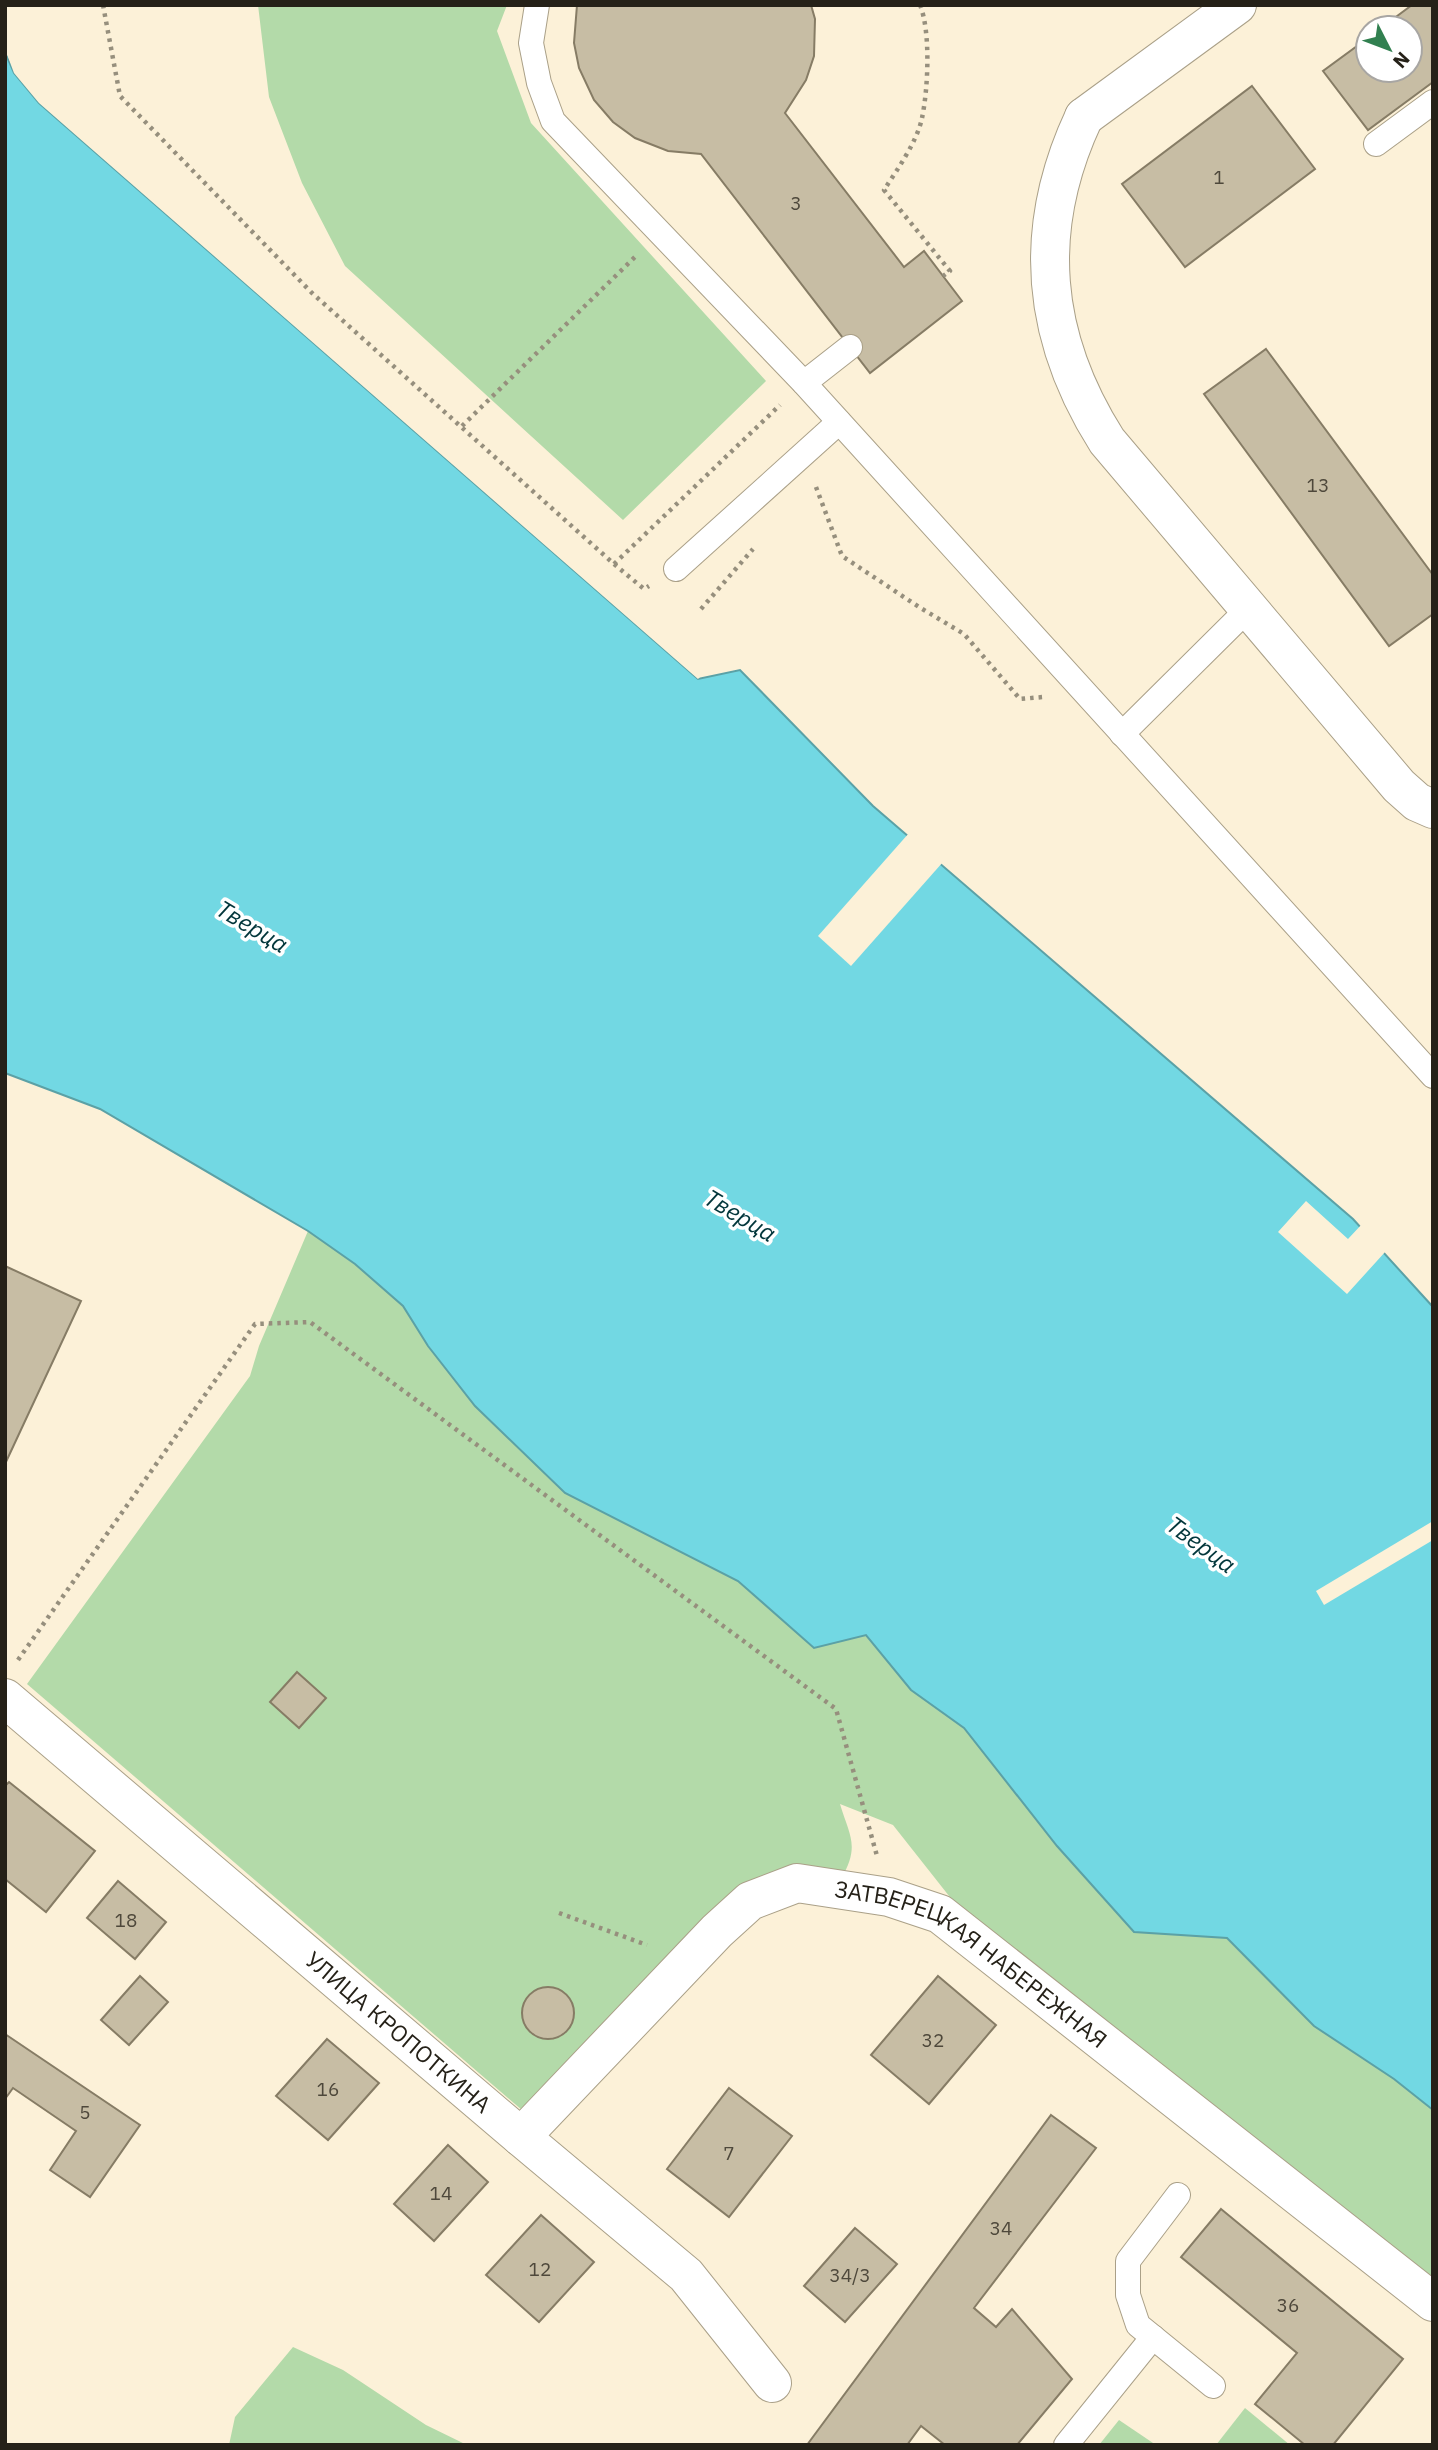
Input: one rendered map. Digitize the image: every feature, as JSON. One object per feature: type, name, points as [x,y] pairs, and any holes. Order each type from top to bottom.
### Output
[{"type":"street","points":[[1237,5],[1084,117],[1073,141],[1058,191],[1051,243],[1052,296],[1056,322],[1070,372],[1107,441],[1399,786],[1417,802],[1433,809]]},
{"type":"street","name":"УЛИЦА КРОПОТКИНА","points":[[9,1683],[520,2137],[686,2275],[772,2383]]},
{"type":"street","name":"ЗАТВЕРЕЦКАЯ НАБЕРЕЖНАЯ","points":[[520,2137],[689,1960],[750,1901],[797,1883],[889,1897],[940,1914],[1433,2302]]},
{"type":"lane","points":[[537,5],[531,43],[539,83],[553,121],[804,383],[1433,1076]]},
{"type":"lane","points":[[1376,144],[1433,102]]},
{"type":"lane","points":[[804,383],[850,347]]},
{"type":"lane","points":[[676,569],[839,422]]},
{"type":"lane","points":[[1122,734],[1249,608]]},
{"type":"lane","points":[[1178,2195],[1128,2260],[1128,2295],[1138,2325],[1213,2386]]},
{"type":"lane","points":[[1066,2445],[1153,2337]]},
{"type":"path","points":[[103,5],[120,96],[312,293],[644,590],[676,569]]},
{"type":"path","points":[[920,5],[928,60],[922,120],[902,163],[884,190],[950,271],[943,276]]},
{"type":"path","points":[[462,426],[659,233]]},
{"type":"path","points":[[614,564],[804,383]]},
{"type":"path","points":[[813,479],[842,556],[964,634],[1020,699],[1087,695]]},
{"type":"path","points":[[9,1683],[255,1324],[310,1322],[836,1709],[889,1897]]},
{"type":"path","points":[[559,1913],[689,1960]]},
{"type":"green space","points":[[258,5],[507,5],[497,31],[531,123],[766,381],[623,520],[345,266],[302,183],[269,97]]},
{"type":"green space","points":[[308,1231],[355,1264],[403,1306],[428,1346],[475,1406],[565,1493],[738,1581],[814,1647],[866,1635],[911,1690],[964,1728],[1057,1846],[1134,1932],[1226,1938],[1314,2026],[1394,2079],[1433,2110],[1433,2301],[1244,2142],[1154,2057],[1099,2040],[953,1901],[893,1825],[840,1804],[852,1849],[841,1879],[794,1868],[529,2116],[27,1684],[250,1376],[259,1346]]},
{"type":"green space","points":[[293,2347],[343,2370],[426,2425],[467,2445],[229,2445],[235,2417]]},
{"type":"green space","points":[[1245,2408],[1290,2445],[1216,2445]]},
{"type":"green space","points":[[1119,2420],[1156,2445],[1099,2445]]},
{"type":"water","name":"Тверца","points":[[5,52],[14,73],[39,103],[698,679],[740,670],[873,806],[1353,1219],[1433,1307],[1433,2110],[1394,2079],[1314,2026],[1227,1938],[1134,1932],[1057,1846],[964,1728],[911,1690],[866,1635],[814,1648],[738,1581],[565,1493],[475,1406],[428,1346],[403,1306],[355,1264],[308,1231],[100,1109],[5,1073]]},
{"type":"pier","points":[[5,49],[17,71],[41,101],[702,675],[698,679],[39,103],[14,73]]},
{"type":"pier","points":[[909,833],[943,862],[851,966],[818,936]]},
{"type":"pier","points":[[1306,1201],[1348,1239],[1362,1224],[1386,1251],[1347,1294],[1278,1232]]},
{"type":"pier","points":[[1433,1521],[1433,1540],[1324,1605],[1316,1591]]},
{"type":"building","points":[[577,5],[811,5],[815,19],[814,56],[806,80],[785,113],[904,267],[924,251],[962,301],[870,373],[701,154],[668,151],[635,138],[613,122],[594,100],[579,68],[574,43]]},
{"type":"building","points":[[1412,5],[1433,5],[1433,82],[1368,130],[1323,71],[1354,48],[1354,84],[1424,84],[1424,14],[1400,14]]},
{"type":"building","points":[[1252,86],[1315,169],[1185,267],[1122,184]]},
{"type":"building","points":[[1266,349],[1433,575],[1433,614],[1389,646],[1204,394]]},
{"type":"building","points":[[5,1266],[81,1301],[5,1464]]},
{"type":"building","points":[[297,1672],[326,1698],[299,1728],[270,1702]]},
{"type":"building","points":[[9,1782],[95,1851],[46,1912],[5,1879],[5,1786]]},
{"type":"building","points":[[118,1881],[166,1922],[135,1959],[87,1918]]},
{"type":"building","points":[[140,1976],[168,2002],[129,2045],[101,2020]]},
{"type":"building","points":[[938,1976],[996,2025],[929,2104],[871,2055]]},
{"type":"building","points":[[548,1987],[558,1989],[566,1995],[572,2003],[572,2023],[566,2031],[558,2037],[548,2039],[538,2037],[530,2031],[524,2023],[522,2013],[524,2003],[530,1995],[538,1989]]},
{"type":"building","points":[[5,2034],[140,2125],[90,2197],[50,2170],[76,2131],[13,2088],[5,2099]]},
{"type":"building","points":[[327,2039],[379,2083],[328,2140],[276,2096]]},
{"type":"building","points":[[729,2088],[792,2136],[729,2217],[667,2169]]},
{"type":"building","points":[[1051,2115],[1096,2148],[974,2308],[996,2327],[1012,2309],[1072,2379],[1017,2445],[945,2445],[921,2426],[907,2445],[807,2445]]},
{"type":"building","points":[[448,2145],[488,2182],[434,2241],[394,2204]]},
{"type":"building","points":[[1221,2209],[1403,2359],[1333,2445],[1305,2445],[1255,2404],[1297,2353],[1181,2257]]},
{"type":"building","points":[[541,2215],[594,2262],[539,2322],[486,2275]]},
{"type":"building","points":[[855,2228],[897,2264],[845,2322],[804,2286]]}]
